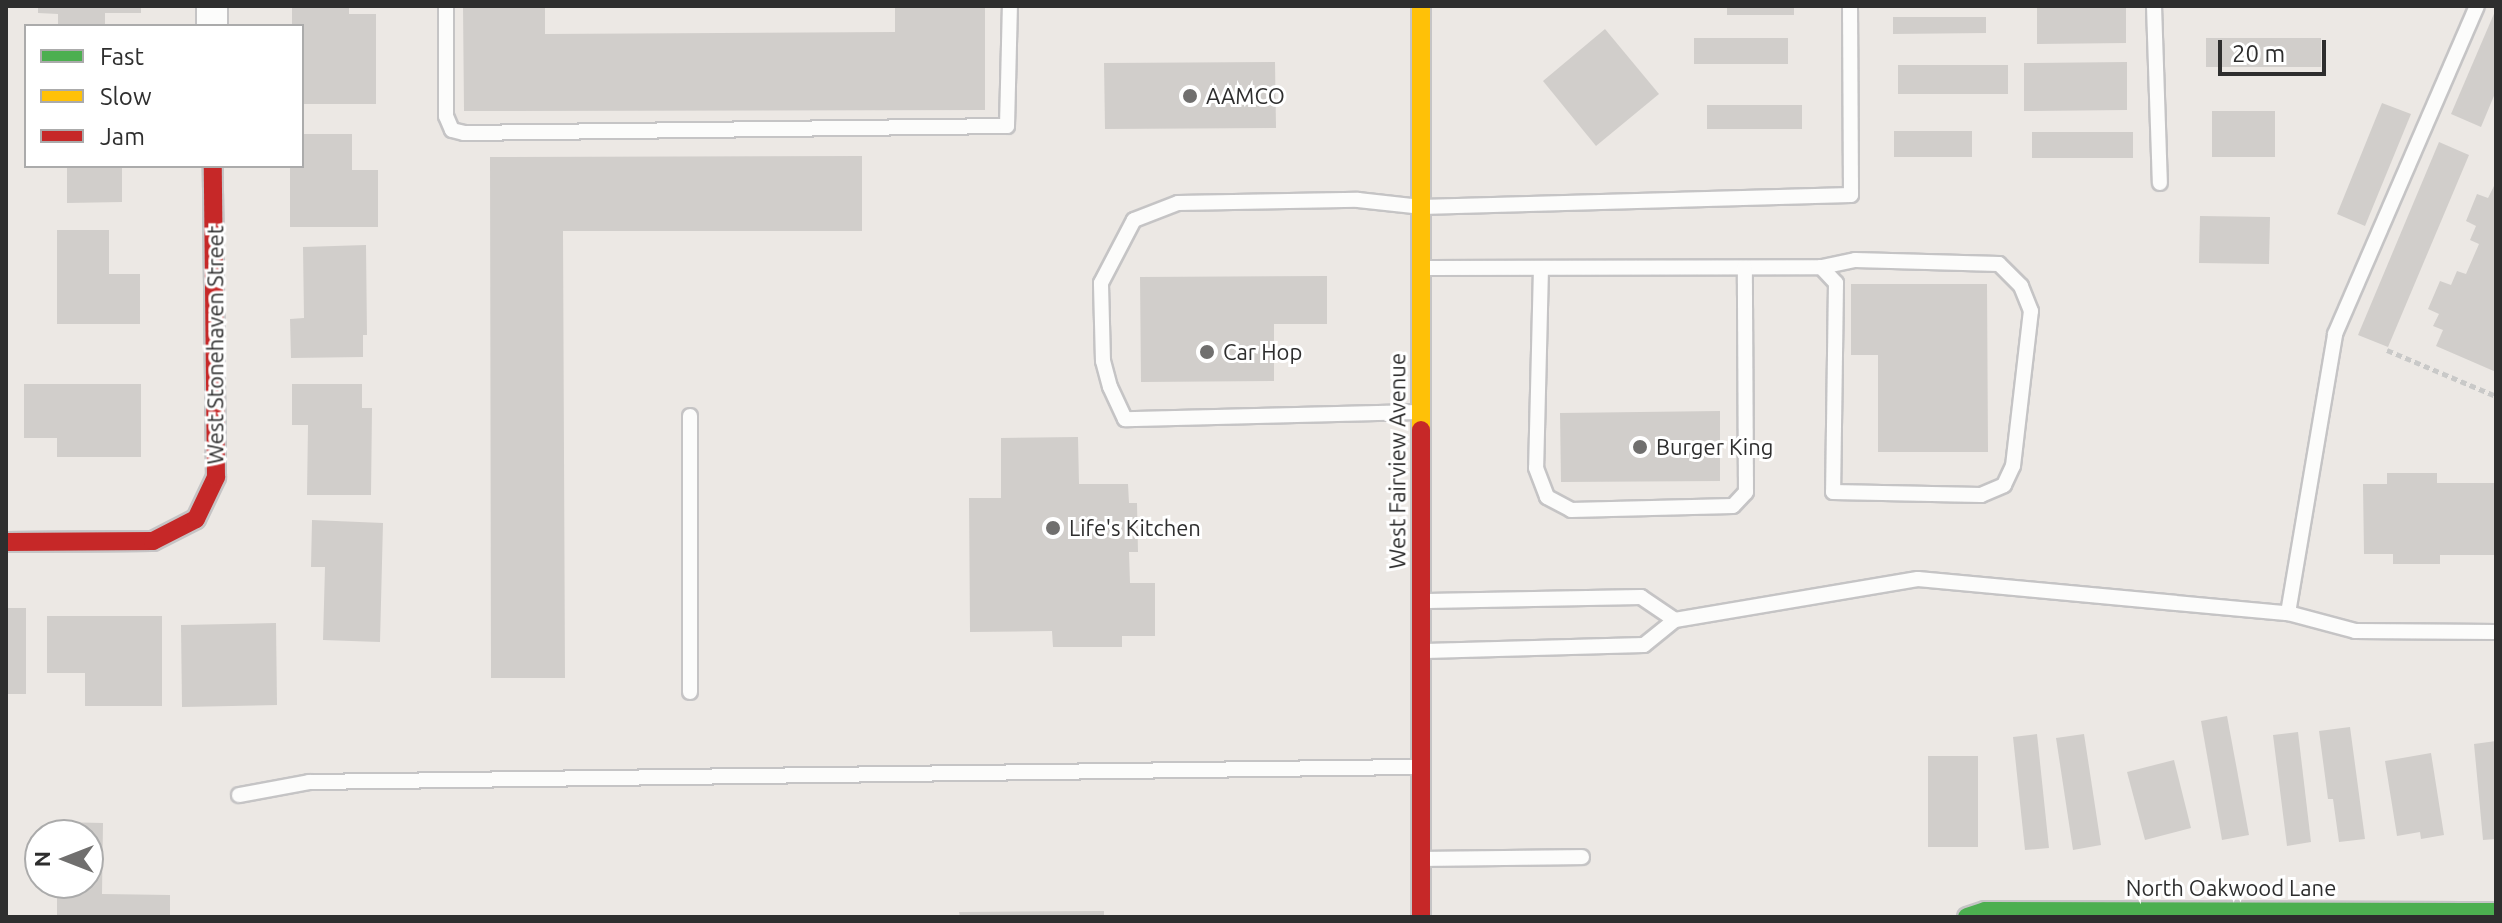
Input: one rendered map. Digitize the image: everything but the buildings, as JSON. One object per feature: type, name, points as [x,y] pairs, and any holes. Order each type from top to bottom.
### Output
[{"type":"street","name":"West Fairview Avenue","points":[[1421,6],[1421,917]]},
{"type":"street","name":"West Stonehaven Street","points":[[6,542],[153,541],[196,519],[216,477],[213,168]]},
{"type":"street","name":"North Oakwood Lane","points":[[1967,917],[1985,911],[2496,912]]},
{"type":"lane","points":[[446,6],[446,116],[452,130],[464,133],[1007,126],[1010,6]]},
{"type":"lane","points":[[1421,412],[1125,419],[1110,387],[1103,361],[1101,283],[1134,220],[1178,203],[1358,200],[1421,207],[1851,195],[1850,6]]},
{"type":"lane","points":[[2154,6],[2160,183]]},
{"type":"lane","points":[[2288,613],[2335,334],[2477,6]]},
{"type":"lane","points":[[1421,268],[1821,267],[1855,260],[1999,264],[2021,286],[2031,311],[2013,466],[2004,485],[1981,495],[1833,492],[1836,283],[1821,267]]},
{"type":"lane","points":[[1541,268],[1536,468],[1547,497],[1571,510],[1733,506],[1746,492],[1745,268]]},
{"type":"lane","points":[[690,416],[690,692]]},
{"type":"lane","points":[[1421,651],[1644,645],[1675,620],[1918,579],[2288,613],[2355,631],[2496,632]]},
{"type":"lane","points":[[1421,601],[1641,597],[1675,620]]},
{"type":"lane","points":[[239,795],[309,782],[1421,767]]},
{"type":"lane","points":[[1421,859],[1582,857]]},
{"type":"path","points":[[2387,350],[2496,396]]},
{"type":"traffic: fast","points":[[1967,917],[1985,911],[2496,912]]},
{"type":"traffic: slow","points":[[1421,6],[1421,430]]},
{"type":"traffic: jam","points":[[6,542],[153,541],[196,519],[216,477],[213,168]]},
{"type":"traffic: jam","points":[[1421,430],[1421,917]]},
{"type":"place","name":"AAMCO","points":[[1190,96]]},
{"type":"place","name":"Car Hop","points":[[1207,352]]},
{"type":"place","name":"Burger King","points":[[1640,447]]},
{"type":"place","name":"Life's Kitchen","points":[[1053,528]]}]
